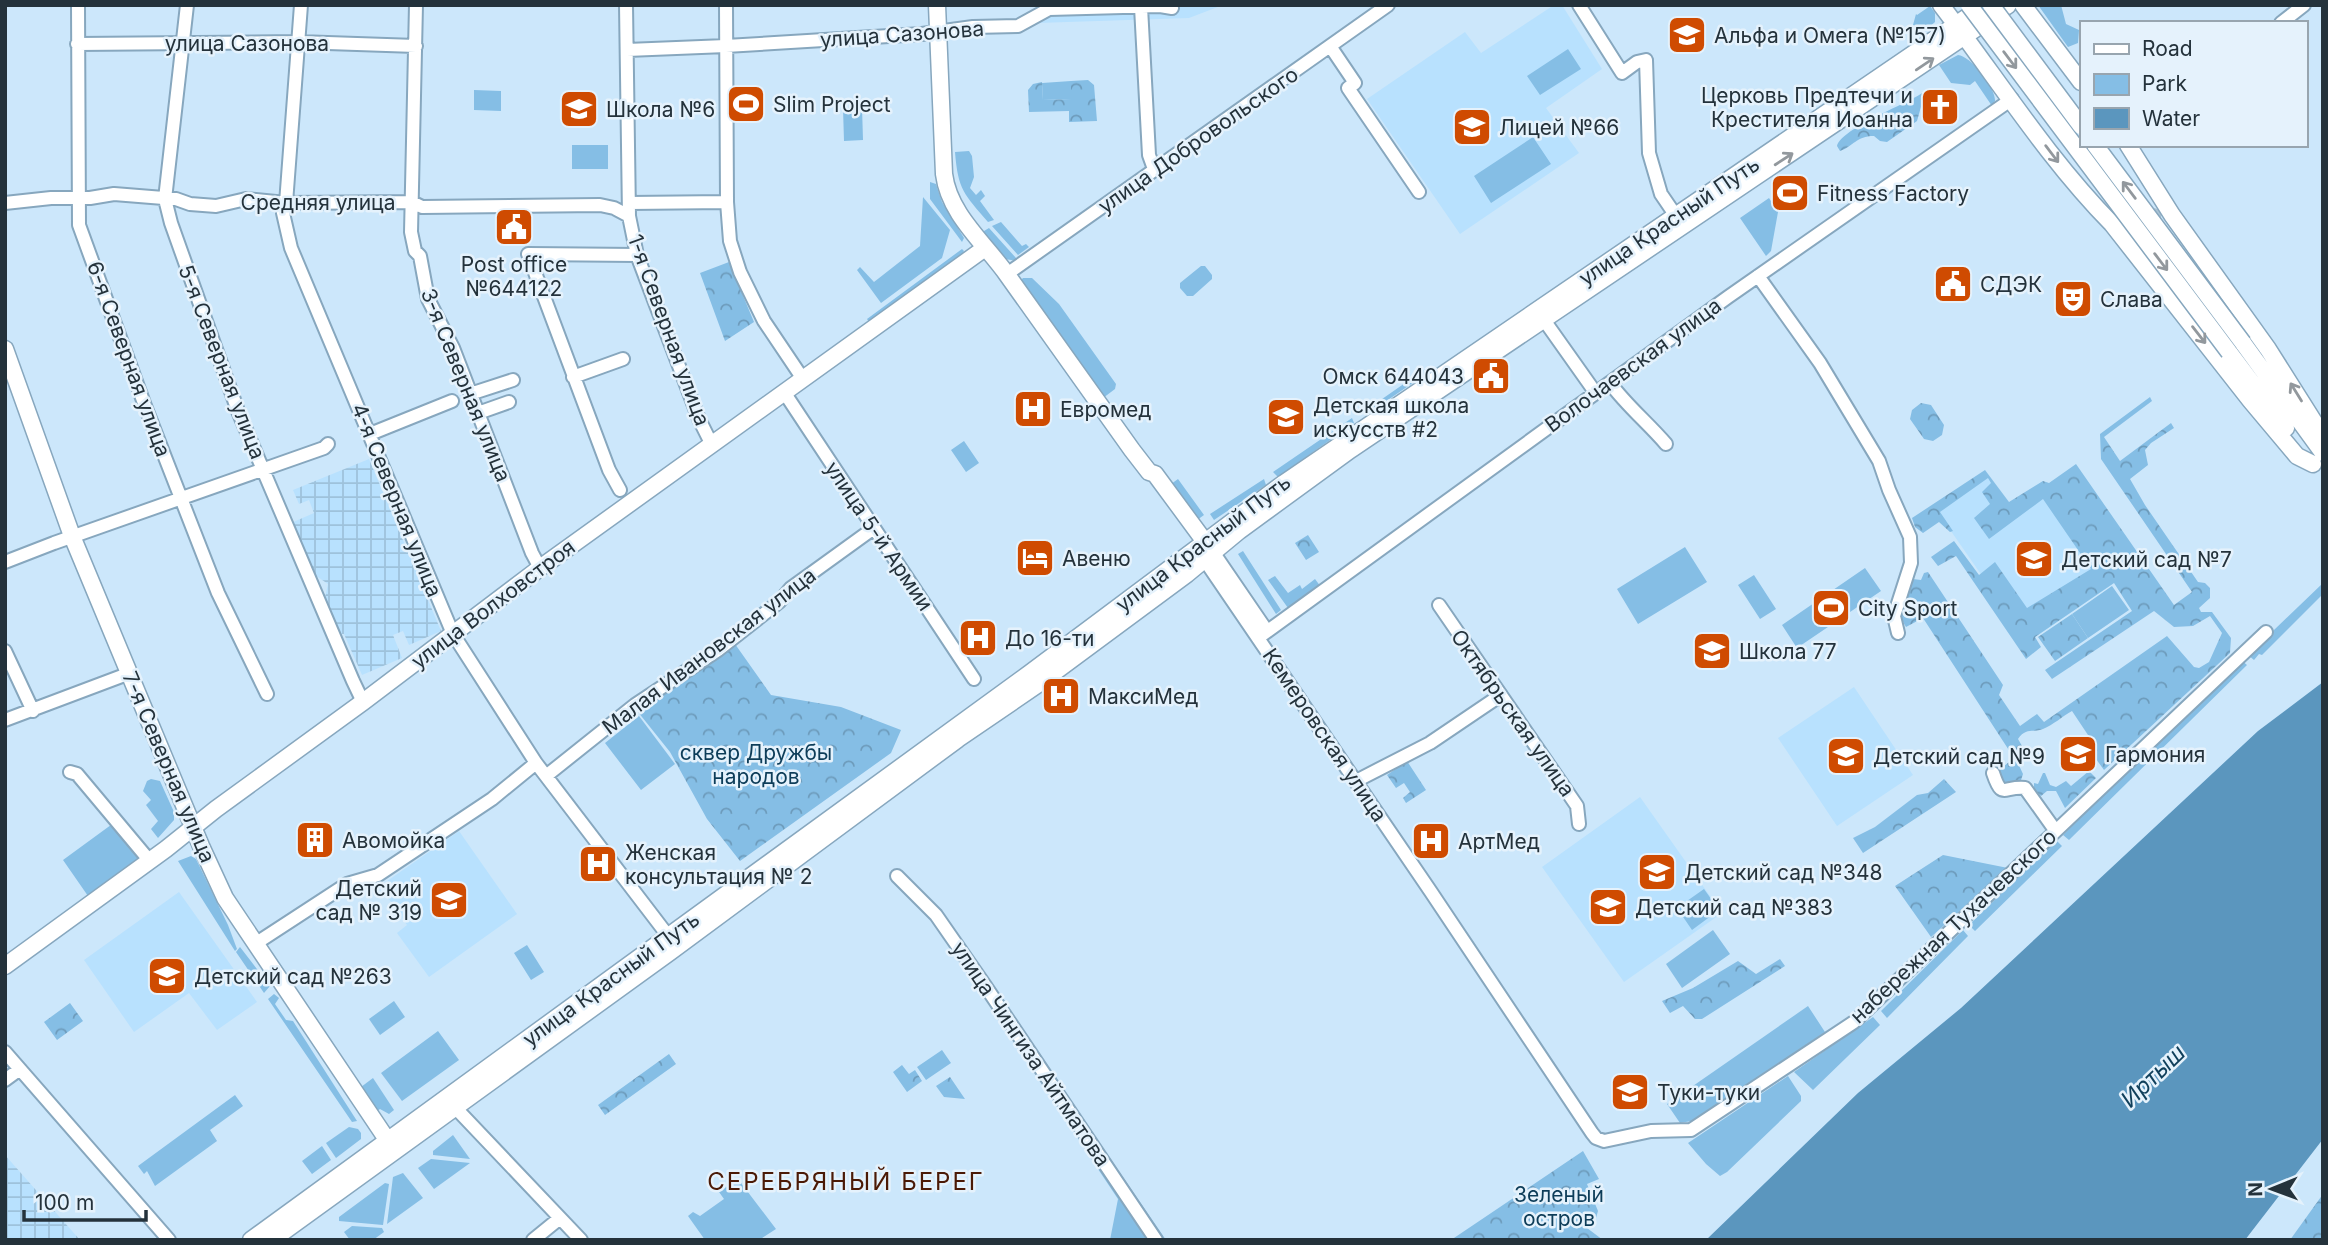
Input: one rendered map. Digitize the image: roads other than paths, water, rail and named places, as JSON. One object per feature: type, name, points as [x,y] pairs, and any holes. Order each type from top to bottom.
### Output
[{"type":"main road","name":"Кемеровская улица","points":[[937,5],[945,181],[954,206],[1007,274],[1149,471],[1149,481],[1205,550]]},
{"type":"main road","points":[[1941,5],[1967,23],[2236,348]]},
{"type":"main road","points":[[1991,5],[2080,125]]},
{"type":"main road","points":[[2023,5],[2080,81]]},
{"type":"main road","name":"улица Красный Путь","points":[[1540,316],[1676,216],[1967,23]]},
{"type":"main road","name":"улица Красный Путь","points":[[272,1240],[669,937],[1030,673],[1540,316],[1967,23]]},
{"type":"main road","points":[[1967,23],[2012,99],[2087,198],[2112,223],[2281,438],[2297,456],[2318,458]]},
{"type":"main road","points":[[2096,147],[2236,348],[2318,458],[2323,478]]},
{"type":"main road","points":[[2130,147],[2198,252],[2269,348],[2323,436]]},
{"type":"main road","points":[[2149,176],[2155,207]]},
{"type":"main road","points":[[2112,223],[2130,232]]},
{"type":"main road","name":"улица Волховстроя","points":[[5,966],[453,635],[536,561],[803,379],[985,248]]},
{"type":"main road","name":"7-я Северная улица","points":[[5,349],[72,536],[225,898],[392,1147]]},
{"type":"main road","name":"улица Красный Путь","points":[[450,1103],[1037,685],[1205,550]]},
{"type":"main road","name":"улица Красный Путь","points":[[251,1240],[392,1147]]},
{"type":"street","name":"6-я Северная улица","points":[[78,5],[79,225],[218,593],[267,694]]},
{"type":"street","name":"5-я Северная улица","points":[[187,5],[165,199],[170,223],[207,328],[262,468],[363,702]]},
{"type":"street","name":"4-я Северная улица","points":[[301,5],[286,203],[283,213],[291,248],[453,635],[536,763],[669,937]]},
{"type":"street","name":"3-я Северная улица","points":[[415,5],[411,232],[415,251],[420,257],[428,299],[444,328],[536,561]]},
{"type":"street","name":"1-я Северная улица","points":[[626,5],[629,210],[637,255],[699,419],[711,443]]},
{"type":"street","points":[[726,5],[727,202],[733,253],[764,321],[803,379]]},
{"type":"street","name":"улица Добровольского","points":[[1007,274],[1330,46],[1373,10],[1388,5]]},
{"type":"street","points":[[1579,5],[1622,73],[1637,62],[1646,60],[1649,153],[1661,194],[1676,216]]},
{"type":"street","points":[[2284,21],[2304,5]]},
{"type":"street","points":[[1141,7],[1149,155],[1154,169]]},
{"type":"street","name":"улица Сазонова","points":[[626,50],[726,46],[1018,26],[1049,9],[1172,8]]},
{"type":"street","name":"улица Сазонова","points":[[78,44],[298,42],[416,46]]},
{"type":"street","points":[[1330,46],[1355,83],[1348,88],[1419,192]]},
{"type":"street","name":"Волочаевская улица","points":[[1263,634],[1595,392],[2012,99]]},
{"type":"street","name":"Средняя улица","points":[[5,203],[114,194],[176,199],[190,204],[216,206],[246,199],[286,203],[412,202],[422,207],[600,205],[629,210],[727,202]]},
{"type":"street","points":[[620,490],[609,470],[528,254],[637,255]]},
{"type":"street","points":[[1758,276],[1820,363],[1879,461],[1910,537],[1911,564],[1894,616],[1898,633]]},
{"type":"street","points":[[1540,316],[1595,392]]},
{"type":"street","points":[[573,377],[622,359]]},
{"type":"street","points":[[470,394],[513,380]]},
{"type":"street","points":[[1609,383],[1666,444]]},
{"type":"street","name":"улица 5-й Армии","points":[[784,392],[974,679]]},
{"type":"street","points":[[370,434],[452,401]]},
{"type":"street","points":[[478,414],[509,402]]},
{"type":"street","points":[[5,562],[328,444]]},
{"type":"street","name":"Малая Ивановская улица","points":[[546,776],[635,705],[718,650],[779,602],[791,588],[874,528]]},
{"type":"street","name":"Кемеровская улица","points":[[1205,550],[1263,634],[1356,781],[1596,1138]]},
{"type":"street","name":"Октябрьская улица","points":[[1439,606],[1577,806],[1578,824]]},
{"type":"street","name":"набережная Тухачевского","points":[[1596,1138],[1604,1141],[1651,1131],[1691,1130],[1854,1022],[2266,632]]},
{"type":"street","points":[[5,651],[33,711]]},
{"type":"street","points":[[5,720],[130,673]]},
{"type":"street","points":[[1356,781],[1430,744],[1501,695]]},
{"type":"street","points":[[255,944],[347,884],[378,875],[492,799],[536,763]]},
{"type":"street","points":[[70,772],[77,774],[149,860]]},
{"type":"street","points":[[1993,773],[1997,788],[2001,790],[2025,788],[2056,830]]},
{"type":"street","name":"улица Чингиза Айтматова","points":[[897,876],[936,915],[1156,1240]]},
{"type":"street","points":[[5,1052],[169,1240]]},
{"type":"street","points":[[5,1080],[20,1069]]},
{"type":"street","points":[[450,1103],[581,1240]]},
{"type":"street","points":[[533,1240],[559,1218]]},
{"type":"water","name":"Иртыш","points":[[2323,682],[2323,1139],[2245,1240],[1706,1240],[1858,1093],[1961,1008],[2258,731]]},
{"type":"tunnel","points":[[2130,232],[2144,230],[2151,225],[2155,207]]},
{"type":"place","name":"Альфа и Омега (№157)","points":[[1687,35]]},
{"type":"place","name":"Slim Project","points":[[746,104]]},
{"type":"place","name":"Церковь Предтечи и Крестителя Иоанна","points":[[1940,107]]},
{"type":"place","name":"Школа №6","points":[[579,109]]},
{"type":"place","name":"Лицей №66","points":[[1472,127]]},
{"type":"place","name":"Fitness Factory","points":[[1790,193]]},
{"type":"place","name":"Post office №644122","points":[[514,227]]},
{"type":"place","name":"СДЭК","points":[[1953,284]]},
{"type":"place","name":"Слава","points":[[2073,299]]},
{"type":"place","name":"Омск 644043","points":[[1491,376]]},
{"type":"place","name":"Евромед","points":[[1033,409]]},
{"type":"place","name":"Детская школа искусств #2","points":[[1286,417]]},
{"type":"place","name":"Авеню","points":[[1035,558]]},
{"type":"place","name":"Детский сад №7","points":[[2034,559]]},
{"type":"place","name":"City Sport","points":[[1831,608]]},
{"type":"place","name":"До 16-ти","points":[[978,638]]},
{"type":"place","name":"Школа 77","points":[[1712,651]]},
{"type":"place","name":"МаксиМед","points":[[1061,696]]},
{"type":"place","name":"Гармония","points":[[2078,754]]},
{"type":"place","name":"Детский сад №9","points":[[1846,756]]},
{"type":"place","name":"Авомойка","points":[[315,840]]},
{"type":"place","name":"АртМед","points":[[1431,841]]},
{"type":"place","name":"Женская консультация № 2","points":[[598,864]]},
{"type":"place","name":"Детский сад №348","points":[[1657,872]]},
{"type":"place","name":"Детский сад № 319","points":[[449,900]]},
{"type":"place","name":"Детский сад №383","points":[[1608,907]]},
{"type":"place","name":"Детский сад №263","points":[[167,976]]},
{"type":"place","name":"Туки-туки","points":[[1630,1092]]},
{"type":"district","name":"СЕРЕБРЯНЫЙ БЕРЕГ","points":[[846,1181]]},
{"type":"park label","name":"сквер Дружбы народов","points":[[756,764]]},
{"type":"park label","name":"Зеленый остров","points":[[1559,1206]]}]
